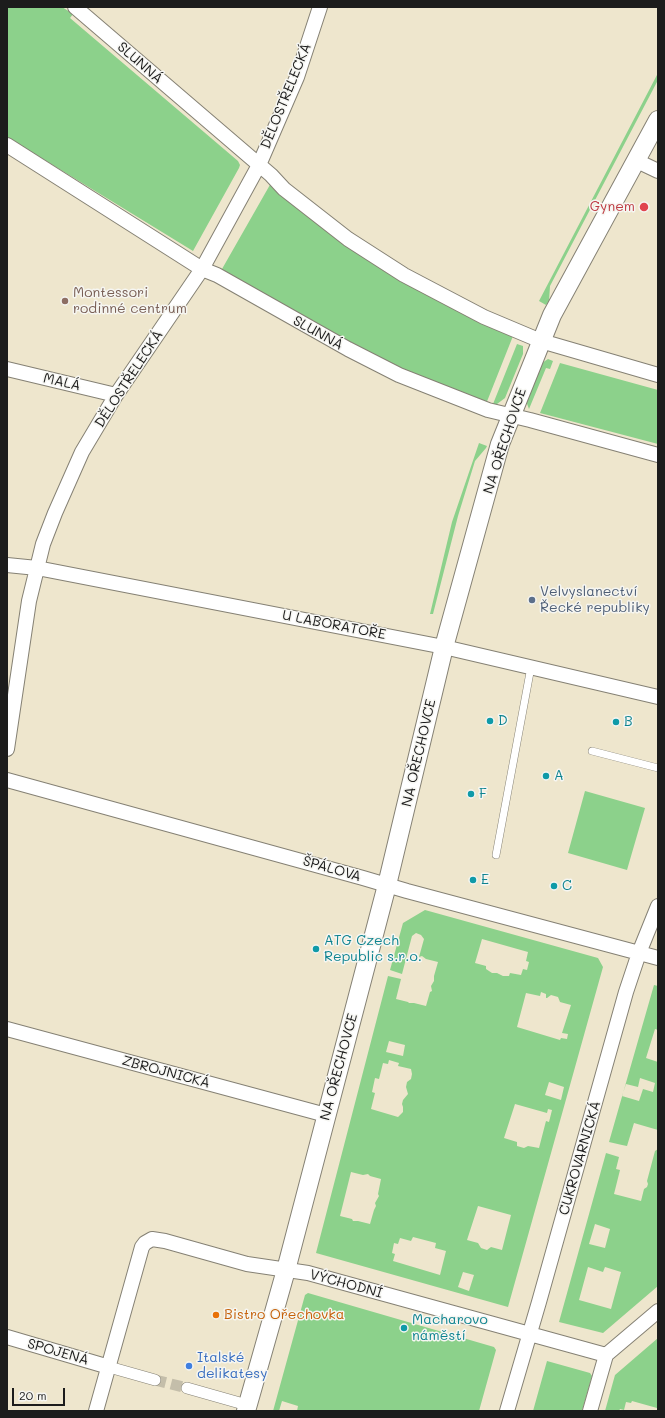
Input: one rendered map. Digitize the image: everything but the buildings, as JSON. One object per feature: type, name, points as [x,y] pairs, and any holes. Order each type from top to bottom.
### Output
[{"type":"street","name":"SLUNNÁ","points":[[75,7],[271,175],[284,189],[348,239],[404,275],[484,317],[541,341],[658,375]]},
{"type":"street","name":"DĚLOSTŘELECKÁ","points":[[7,749],[29,601],[48,528],[82,452],[116,395],[202,269],[259,165],[297,76],[320,7]]},
{"type":"street","name":"NA OŘECHOVCE","points":[[246,1408],[286,1270],[387,885],[444,647],[500,444],[552,315],[658,120]]},
{"type":"street","name":"SLUNNÁ","points":[[7,145],[202,269],[217,275],[348,349],[399,375],[488,410],[658,455]]},
{"type":"street","points":[[637,161],[658,171]]},
{"type":"street","name":"MALÁ","points":[[7,369],[116,395]]},
{"type":"street","name":"U LABORATOŘE","points":[[7,566],[37,568],[444,647],[658,697]]},
{"type":"street","name":"ŠPÁLOVA","points":[[7,780],[658,958]]},
{"type":"street","name":"CUKROVARNICKÁ","points":[[507,1411],[626,992],[639,953],[658,906]]},
{"type":"street","name":"ZBROJNICKÁ","points":[[7,1029],[326,1115]]},
{"type":"street","name":"VÝCHODNÍ","points":[[96,1411],[142,1247],[152,1238],[247,1264],[308,1273],[606,1355]]},
{"type":"street","points":[[590,1411],[606,1355],[658,1311]]},
{"type":"street","name":"SPOJENÁ","points":[[7,1337],[109,1367]]},
{"type":"street","points":[[109,1367],[154,1380]]},
{"type":"street","points":[[187,1388],[246,1408]]},
{"type":"lane","points":[[496,855],[531,667]]},
{"type":"lane","points":[[592,751],[658,768]]},
{"type":"green space","points":[[7,7],[62,7],[73,14],[70,18],[238,161],[240,165],[239,168],[193,251],[7,137]]},
{"type":"green space","points":[[658,73],[658,80],[550,286],[549,301],[546,305],[539,301]]},
{"type":"green space","points":[[271,183],[513,336],[486,404],[375,358],[249,287],[222,269]]},
{"type":"green space","points":[[517,344],[523,346],[523,354],[505,398],[497,404],[493,404]]},
{"type":"green space","points":[[548,359],[553,361],[550,369],[546,368],[529,409],[526,401],[542,363]]},
{"type":"green space","points":[[560,363],[658,390],[658,444],[540,413]]},
{"type":"green space","points":[[479,443],[487,446],[475,461],[458,516],[433,614],[430,614],[452,522]]},
{"type":"green space","points":[[585,791],[645,808],[627,870],[568,853]]},
{"type":"green space","points":[[425,910],[598,958],[603,967],[508,1307],[316,1253],[388,976],[401,979],[396,999],[426,1006],[430,992],[432,991],[431,986],[434,981],[438,962],[426,959],[422,956],[419,957],[424,939],[421,935],[416,933],[412,936],[402,974],[390,970],[403,923]],"holes":[[[482,939],[528,952],[526,961],[529,962],[527,970],[523,969],[521,975],[510,973],[509,976],[503,976],[497,973],[492,973],[486,969],[486,966],[475,963]],[[541,992],[546,994],[546,998],[551,995],[558,997],[560,1002],[571,1005],[562,1033],[568,1034],[567,1039],[561,1038],[560,1040],[517,1027],[526,993],[540,996]],[[389,1041],[405,1045],[403,1056],[386,1052]],[[389,1060],[399,1063],[398,1066],[411,1069],[411,1079],[407,1082],[406,1087],[408,1094],[403,1100],[403,1112],[398,1117],[371,1109],[375,1093],[372,1092],[375,1078],[379,1079],[383,1063],[388,1064]],[[549,1082],[564,1087],[561,1100],[545,1095]],[[515,1104],[547,1113],[548,1109],[552,1110],[549,1122],[546,1121],[539,1148],[528,1146],[524,1148],[517,1146],[517,1142],[504,1138]],[[351,1172],[363,1175],[368,1174],[381,1179],[378,1194],[379,1196],[375,1203],[376,1206],[370,1224],[353,1221],[352,1219],[340,1216]],[[478,1206],[511,1215],[502,1250],[491,1247],[487,1250],[481,1248],[478,1243],[467,1240]],[[413,1237],[436,1243],[435,1248],[446,1251],[440,1275],[393,1261],[395,1254],[392,1253],[394,1243],[398,1244],[400,1238],[411,1241]],[[463,1272],[474,1275],[469,1291],[458,1287]]]},
{"type":"green space","points":[[654,985],[658,986],[658,1030],[655,1029],[646,1058],[658,1062],[658,1130],[634,1123],[627,1146],[609,1142],[622,1096],[639,1101],[643,1089],[653,1092],[655,1083],[640,1078],[638,1087],[626,1084],[623,1092]]},
{"type":"green space","points":[[658,1149],[658,1286],[603,1333],[559,1322],[606,1153],[619,1157],[616,1169],[620,1170],[614,1194],[641,1201],[644,1189],[648,1184],[647,1181],[655,1151]],"holes":[[[595,1224],[610,1229],[605,1248],[589,1244]],[[588,1267],[603,1272],[605,1267],[621,1272],[611,1309],[579,1300]]]},
{"type":"green space","points":[[308,1293],[494,1347],[496,1350],[479,1411],[297,1411],[298,1406],[282,1401],[279,1411],[273,1411],[305,1295]]},
{"type":"green space","points":[[658,1338],[658,1411],[657,1408],[632,1401],[631,1403],[626,1402],[624,1410],[620,1409],[619,1411],[605,1411],[615,1375]]},
{"type":"green space","points":[[547,1361],[590,1373],[592,1376],[582,1411],[533,1411]]},
{"type":"tunnel","points":[[155,1380],[187,1388]]},
{"type":"place","name":"Gynem","points":[[644,207]]},
{"type":"place","name":"Montessori rodinné centrum","points":[[65,301]]},
{"type":"place","name":"Velvyslanectví Řecké republiky","points":[[532,600]]},
{"type":"place","name":"D","points":[[490,721]]},
{"type":"place","name":"B","points":[[616,722]]},
{"type":"place","name":"A","points":[[546,776]]},
{"type":"place","name":"F","points":[[471,794]]},
{"type":"place","name":"E","points":[[473,880]]},
{"type":"place","name":"C","points":[[554,886]]},
{"type":"place","name":"ATG Czech Republic s.r.o.","points":[[316,949]]},
{"type":"place","name":"Bistro Ořechovka","points":[[216,1315]]},
{"type":"place","name":"Macharovo náměstí","points":[[404,1328]]},
{"type":"place","name":"Italské delikatesy","points":[[189,1366]]}]
